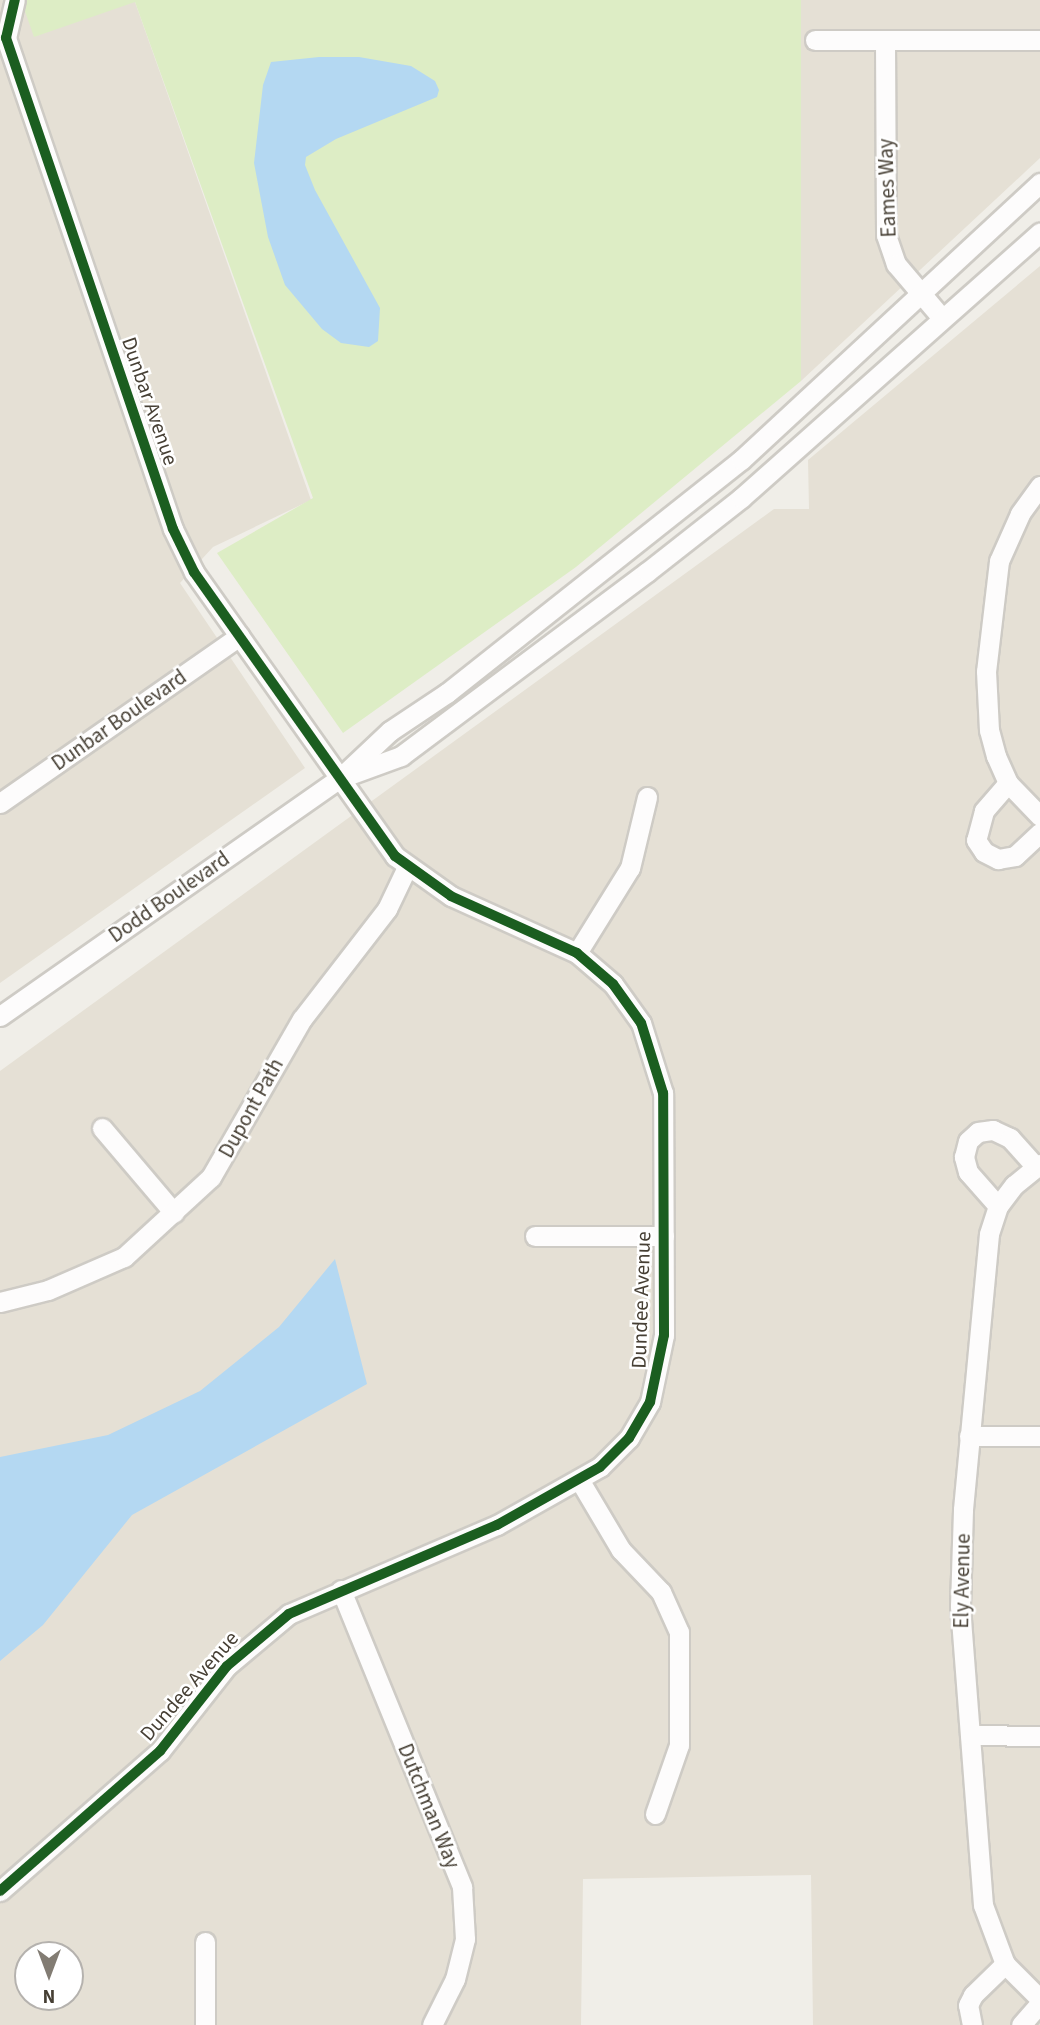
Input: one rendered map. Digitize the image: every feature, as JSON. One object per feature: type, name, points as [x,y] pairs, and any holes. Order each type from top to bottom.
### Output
[{"type":"street","name":"Dunbar Avenue","points":[[15,0],[6,38],[173,529],[194,572],[339,779]]},
{"type":"street","points":[[815,40],[1040,40]]},
{"type":"street","name":"Eames Way","points":[[885,41],[884,221],[895,264],[942,318]]},
{"type":"street","points":[[339,779],[390,731],[447,693],[741,460],[1040,183]]},
{"type":"street","points":[[339,779],[401,756],[647,572],[741,498],[1040,233]]},
{"type":"street","points":[[1040,486],[1020,514],[999,561],[988,624],[989,730],[1008,783],[1040,816]]},
{"type":"street","name":"Dunbar Boulevard","points":[[0,803],[239,636]]},
{"type":"street","name":"Dundee Avenue","points":[[0,1891],[160,1751],[227,1666],[255,1639],[289,1614],[497,1525],[580,1481],[629,1438],[650,1402],[662,1356],[663,1113],[658,1067],[629,1003],[577,953],[451,896],[407,867],[339,779]]},
{"type":"street","name":"Dodd Boulevard","points":[[0,1016],[339,779]]},
{"type":"street","points":[[1008,783],[984,811],[976,840],[984,852],[998,859],[1016,856],[1040,834]]},
{"type":"street","points":[[577,953],[630,868],[647,797]]},
{"type":"street","name":"Dupont Path","points":[[0,1302],[48,1290],[124,1257],[174,1213],[226,1157],[270,1069],[302,1019],[387,909],[407,867]]},
{"type":"street","points":[[102,1128],[174,1213]]},
{"type":"street","points":[[993,1130],[1010,1138],[1038,1165],[998,1206],[968,1172],[964,1157],[968,1141],[978,1132],[993,1130]]},
{"type":"street","name":"Ely Avenue","points":[[998,1206],[981,1284],[960,1606],[983,1905],[1004,1964],[1040,2001]]},
{"type":"street","points":[[535,1236],[664,1236]]},
{"type":"street","points":[[970,1436],[1040,1436]]},
{"type":"street","points":[[580,1481],[621,1549],[660,1592],[679,1632],[679,1745],[655,1814]]},
{"type":"street","name":"Dutchman Way","points":[[341,1590],[462,1887],[465,1939],[455,1979],[432,2025]]},
{"type":"street","points":[[970,1735],[1040,1736]]},
{"type":"street","points":[[205,1942],[205,2025]]},
{"type":"street","points":[[972,2025],[968,2005],[973,1995],[1004,1964]]},
{"type":"street","points":[[1021,2025],[1040,2001]]},
{"type":"shaded area","points":[[0,0],[135,2],[311,500],[213,547],[180,583],[305,768],[0,983]]},
{"type":"shaded area","points":[[801,0],[1040,0],[1040,158],[801,381]]},
{"type":"shaded area","points":[[1040,266],[1040,2025],[813,2025],[811,1875],[583,1879],[581,2025],[0,2025],[0,1071],[774,509],[809,509],[808,460]]},
{"type":"green space","points":[[21,0],[801,0],[801,381],[576,567],[343,733],[217,553],[313,498],[135,2],[34,37]]},
{"type":"water","points":[[319,57],[359,57],[411,66],[435,81],[439,90],[437,97],[336,139],[306,157],[305,165],[315,190],[380,308],[378,341],[369,347],[341,343],[322,329],[285,285],[268,237],[254,163],[263,85],[271,62]]},
{"type":"water","points":[[335,1259],[367,1384],[132,1515],[43,1625],[0,1661],[0,1457],[108,1435],[200,1391],[279,1327]]},
{"type":"cycle path","points":[[0,1891],[160,1751],[227,1666],[289,1614],[497,1525],[600,1467],[629,1438],[650,1402],[664,1335],[663,1093],[641,1023],[613,984],[577,953],[451,896],[395,856],[194,572],[173,529],[6,38],[15,0]]}]
